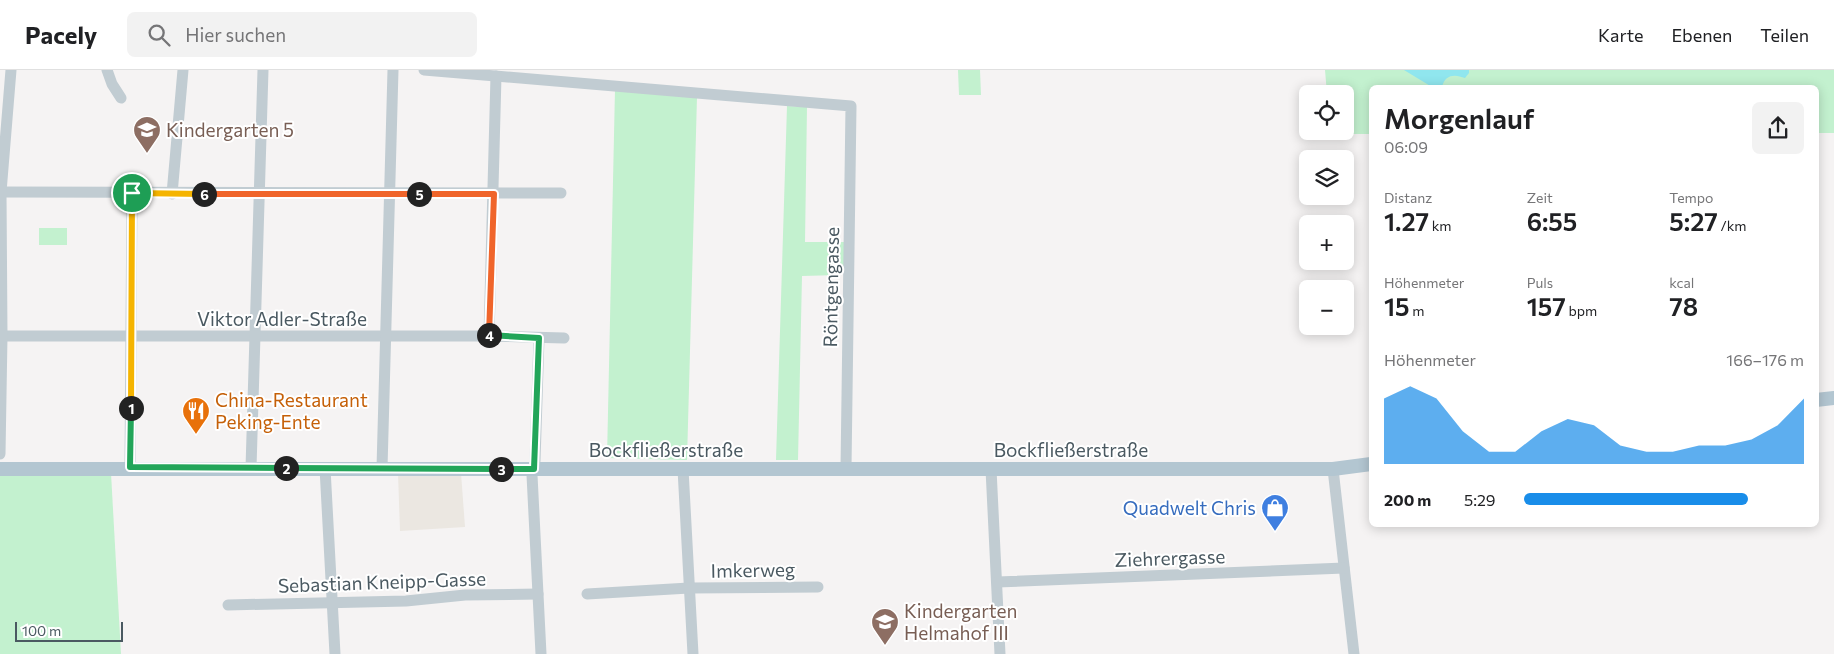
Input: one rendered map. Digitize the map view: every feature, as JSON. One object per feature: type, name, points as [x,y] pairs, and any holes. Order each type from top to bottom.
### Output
[{"type":"main road","points":[[1819,400],[1834,398]]},
{"type":"main road","name":"Bockfließerstraße","points":[[0,469],[130,467],[1333,469],[1369,464]]},
{"type":"street","points":[[0,454],[0,192],[11,70]]},
{"type":"street","points":[[107,70],[112,84],[121,98]]},
{"type":"street","points":[[172,194],[183,70]]},
{"type":"street","points":[[251,468],[263,70]]},
{"type":"street","points":[[382,468],[393,70]]},
{"type":"street","points":[[424,70],[496,76],[489,336]]},
{"type":"street","name":"Röntgengasse","points":[[496,76],[851,106],[846,468]]},
{"type":"street","points":[[0,192],[172,194],[561,193]]},
{"type":"street","points":[[130,467],[132,193]]},
{"type":"street","name":"Viktor Adler-Straße","points":[[1,336],[489,336],[564,338]]},
{"type":"street","points":[[539,338],[534,469],[541,654]]},
{"type":"street","points":[[325,468],[335,654]]},
{"type":"street","points":[[683,469],[693,654]]},
{"type":"street","points":[[991,469],[1000,654]]},
{"type":"street","points":[[1333,469],[1354,654]]},
{"type":"street","name":"Ziehrergasse","points":[[997,582],[1344,568]]},
{"type":"street","name":"Imkerweg","points":[[689,588],[818,587]]},
{"type":"street","points":[[587,594],[689,588]]},
{"type":"street","name":"Sebastian Kneipp-Gasse","points":[[228,604],[406,601],[465,595],[538,594]]},
{"type":"shaded area","points":[[398,473],[461,473],[465,527],[400,531]]},
{"type":"green space","points":[[958,70],[980,70],[981,95],[959,95]]},
{"type":"green space","points":[[1325,70],[1834,70],[1834,133],[1819,133],[1819,85],[1369,85],[1369,134],[1354,134],[1354,85],[1326,85]]},
{"type":"green space","points":[[615,89],[697,97],[687,460],[607,458]]},
{"type":"green space","points":[[787,106],[807,107],[805,242],[845,242],[845,271],[839,275],[802,276],[798,460],[776,460]]},
{"type":"green space","points":[[39,228],[67,228],[67,245],[39,245]]},
{"type":"green space","points":[[0,473],[111,473],[121,654],[0,654]]},
{"type":"water","points":[[1404,70],[1469,70],[1465,78],[1451,76],[1445,80],[1442,85],[1429,85]]},
{"type":"place","name":"Kindergarten 5","points":[[147,154]]},
{"type":"place","name":"China-Restaurant Peking-Ente","points":[[196,435]]},
{"type":"place","name":"Quadwelt Chris","points":[[1275,532]]},
{"type":"place","name":"Kindergarten Helmahof III","points":[[885,646]]},
{"type":"route","points":[[132,193],[494,194],[489,336],[539,338],[534,469],[130,467],[132,193]]}]
